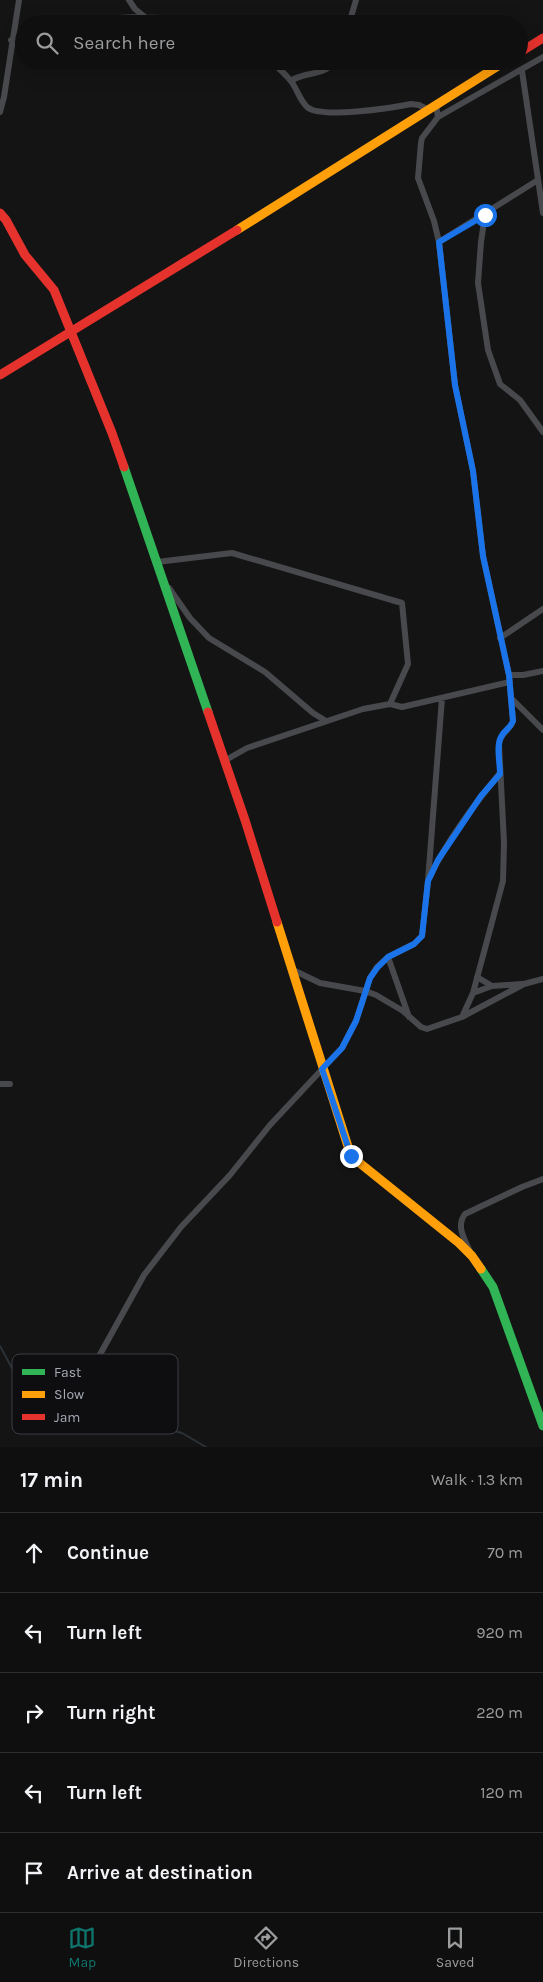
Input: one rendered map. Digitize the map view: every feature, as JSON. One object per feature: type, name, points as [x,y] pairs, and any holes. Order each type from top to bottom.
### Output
[{"type":"street","points":[[16,15],[19,0]]},
{"type":"street","points":[[129,0],[135,9],[142,15]]},
{"type":"street","points":[[352,15],[356,0]]},
{"type":"street","points":[[0,112],[15,23]]},
{"type":"street","points":[[528,47],[543,38]]},
{"type":"street","points":[[528,67],[543,58]]},
{"type":"street","points":[[280,70],[292,82],[301,100],[309,109],[314,111],[346,112],[411,104],[432,107]]},
{"type":"street","points":[[292,82],[298,77],[311,76],[325,70]]},
{"type":"street","points":[[2,374],[492,70]]},
{"type":"street","points":[[462,1017],[477,977],[503,882],[504,842],[500,740],[512,723],[512,699],[483,556],[473,471],[455,385],[439,242],[434,220],[418,178],[418,169],[422,138],[438,117],[522,70],[540,170],[538,180],[543,213]]},
{"type":"street","points":[[432,107],[438,117]]},
{"type":"street","points":[[439,242],[485,215],[538,180]]},
{"type":"street","points":[[0,213],[6,220],[22,250],[51,286],[112,434],[164,580],[245,820],[351,1156],[472,1256]]},
{"type":"street","points":[[485,215],[480,242],[478,283],[488,350],[500,384],[520,400],[543,432]]},
{"type":"street","points":[[157,562],[232,552],[402,603],[408,664],[390,704]]},
{"type":"street","points":[[164,580],[190,618],[209,638],[265,672],[313,713],[326,721]]},
{"type":"street","points":[[500,638],[543,609]]},
{"type":"street","points":[[224,761],[247,748],[363,709],[390,704],[402,707],[442,698],[509,678],[543,671]]},
{"type":"street","points":[[100,1354],[144,1275],[181,1227],[230,1175],[270,1125],[342,1048],[356,1021],[370,978],[388,957],[414,944],[422,936],[442,698]]},
{"type":"street","points":[[512,699],[543,730]]},
{"type":"street","points":[[428,881],[438,860],[481,796],[500,774]]},
{"type":"street","points":[[388,957],[410,1017]]},
{"type":"street","points":[[291,968],[320,982],[365,992],[403,1011],[420,1028],[427,1030],[462,1017],[524,984]]},
{"type":"street","points":[[477,977],[492,986]]},
{"type":"street","points":[[472,993],[492,986],[524,984],[543,979]]},
{"type":"street","points":[[0,1084],[10,1084]]},
{"type":"street","points":[[543,1179],[465,1214],[461,1219],[460,1227],[472,1256],[493,1287],[543,1426]]},
{"type":"waterway","points":[[0,1346],[12,1368]]},
{"type":"waterway","points":[[178,1432],[206,1447]]},
{"type":"traffic: fast","points":[[124,467],[208,712]]},
{"type":"traffic: fast","points":[[481,1269],[493,1287],[543,1426]]},
{"type":"traffic: slow","points":[[237,230],[492,70]]},
{"type":"traffic: slow","points":[[277,922],[351,1156],[459,1243],[472,1256],[481,1269]]},
{"type":"traffic: jam","points":[[528,47],[543,38]]},
{"type":"traffic: jam","points":[[0,213],[6,220],[25,255],[54,290],[124,467]]},
{"type":"traffic: jam","points":[[0,375],[237,230]]},
{"type":"traffic: jam","points":[[208,712],[277,922]]},
{"type":"route","points":[[351,1156],[322,1069],[342,1048],[356,1021],[370,978],[377,968],[388,957],[414,944],[422,936],[428,881],[438,860],[481,796],[500,774],[499,744],[501,736],[510,728],[513,721],[509,675],[483,556],[473,471],[455,385],[439,242],[485,215]]}]
